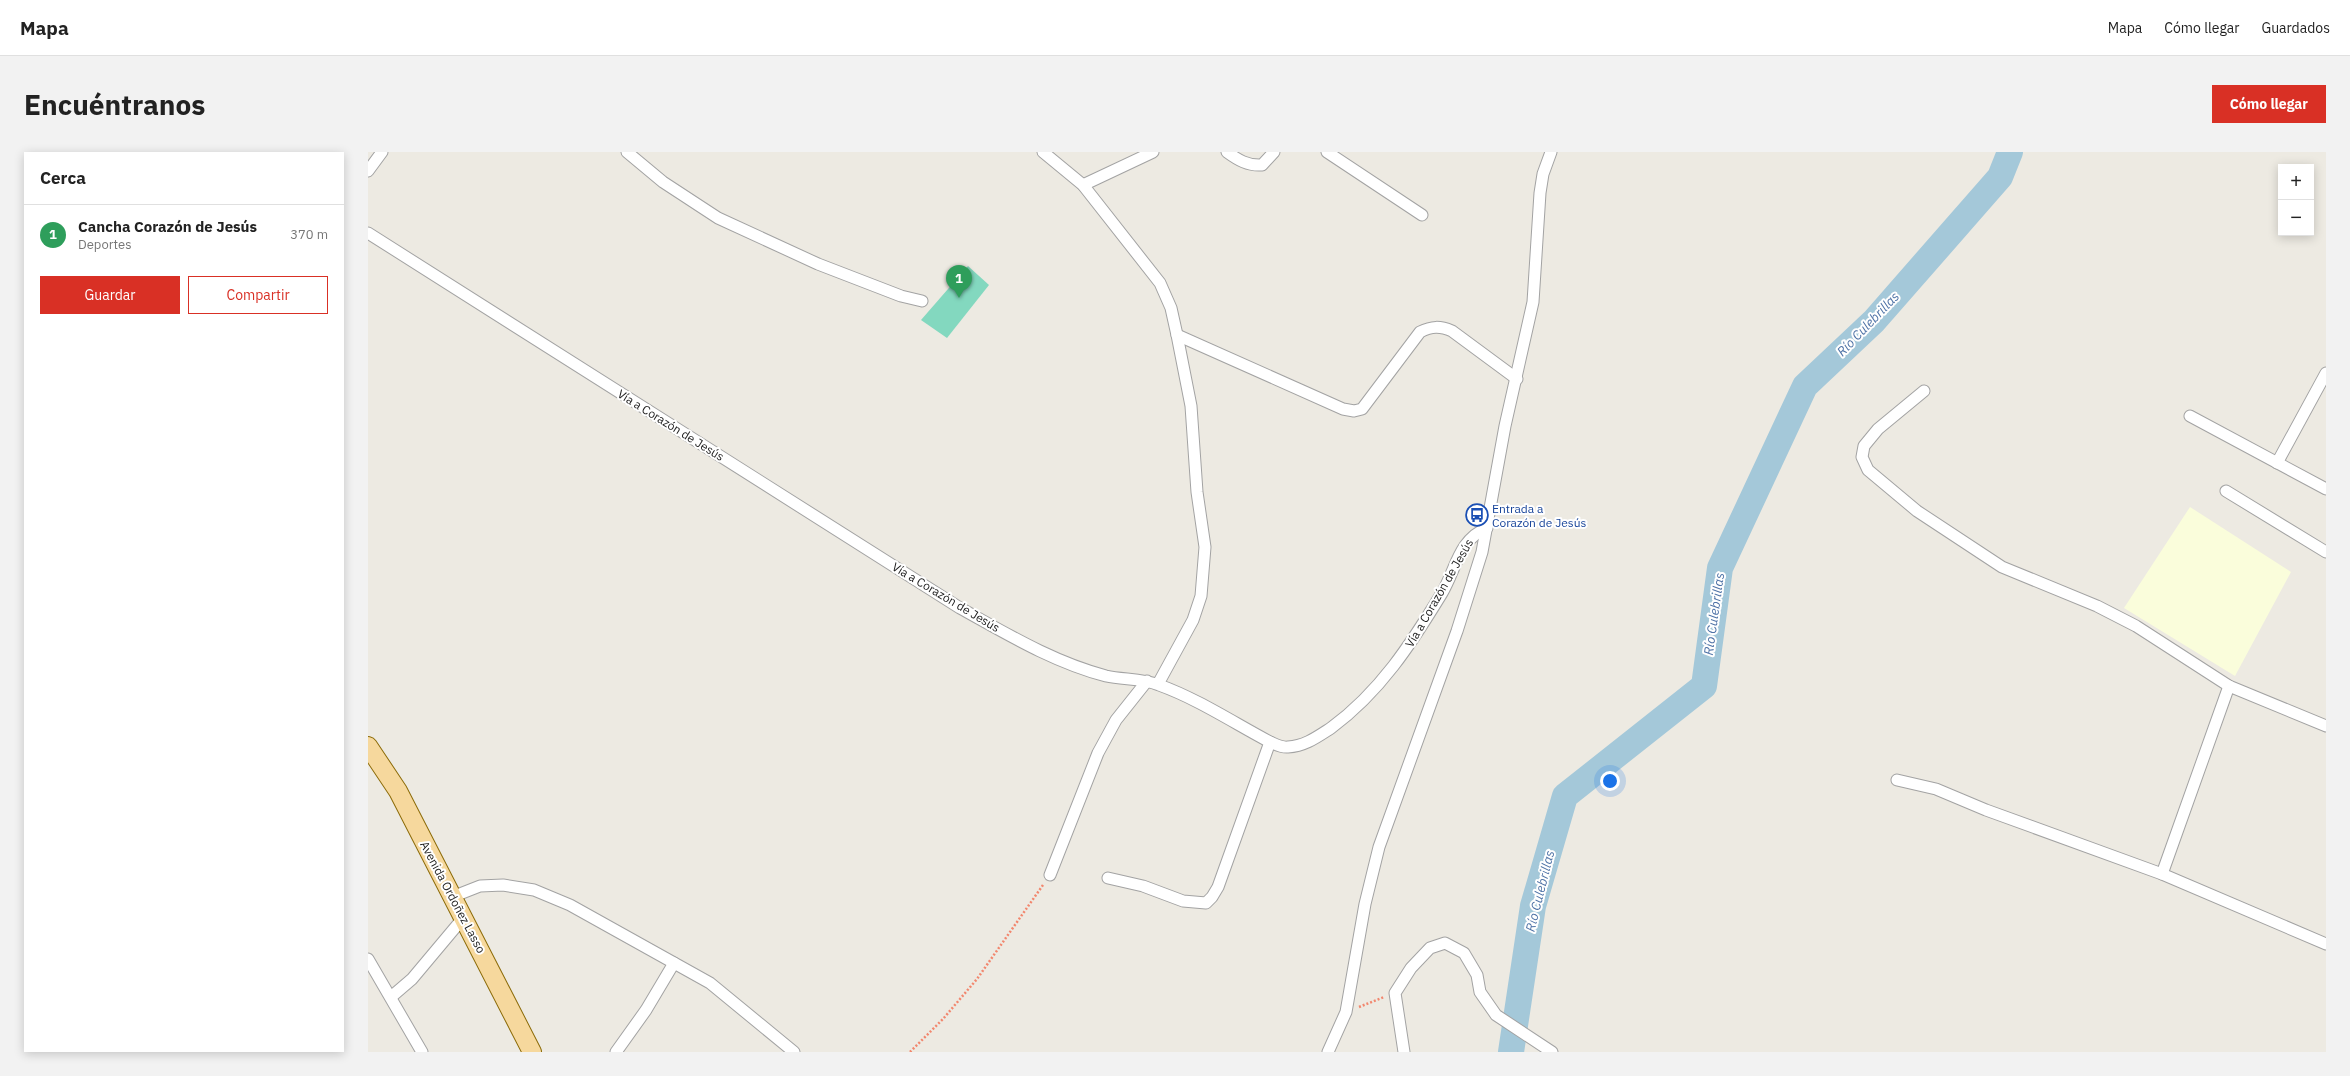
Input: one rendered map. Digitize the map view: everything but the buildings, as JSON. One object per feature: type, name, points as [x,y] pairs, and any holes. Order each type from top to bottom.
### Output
[{"type":"main road","name":"Avenida Ordoñez Lasso","points":[[368,746],[398,791],[532,1052]]},
{"type":"street","points":[[368,171],[382,152]]},
{"type":"street","points":[[627,152],[663,182],[718,218],[818,264],[901,296],[922,301]]},
{"type":"street","points":[[1043,152],[1083,185],[1160,283],[1171,308],[1178,335],[1191,406],[1197,492],[1205,547],[1201,596],[1193,620],[1152,683],[1116,720],[1098,753],[1050,875]]},
{"type":"street","points":[[1083,185],[1153,152]]},
{"type":"street","points":[[1227,152],[1253,166],[1262,165],[1274,152]]},
{"type":"street","points":[[1327,152],[1422,215]]},
{"type":"street","points":[[1328,1052],[1346,1012],[1365,904],[1379,847],[1457,631],[1482,552],[1505,426],[1517,379],[1533,302],[1540,193],[1543,174],[1552,152]]},
{"type":"street","name":"Vía a Corazón de Jesús","points":[[368,233],[986,622],[1066,663],[1107,676],[1152,683],[1270,742],[1286,748],[1311,742],[1346,716],[1381,684],[1440,596],[1466,543],[1474,533],[1487,528]]},
{"type":"street","points":[[1178,335],[1343,409],[1354,411],[1362,409],[1420,332],[1429,327],[1442,326],[1452,331],[1517,379]]},
{"type":"street","points":[[2277,463],[2326,372]]},
{"type":"street","points":[[1924,391],[1878,430],[1864,446],[1862,457],[1868,470],[1917,511],[1976,551],[2008,569],[2098,606],[2136,626],[2229,686],[2326,726]]},
{"type":"street","points":[[2190,416],[2326,489]]},
{"type":"street","points":[[2226,491],[2326,552]]},
{"type":"street","points":[[2162,874],[2229,686]]},
{"type":"street","points":[[1108,878],[1143,886],[1183,901],[1206,903],[1218,887],[1270,742]]},
{"type":"street","points":[[1897,780],[1936,789],[1986,810],[2162,874],[2326,944]]},
{"type":"street","points":[[452,897],[480,886],[503,885],[534,890],[570,905],[710,983],[794,1052]]},
{"type":"street","points":[[391,997],[412,979],[464,917]]},
{"type":"street","points":[[1404,1052],[1395,993],[1411,968],[1430,948],[1445,943],[1464,953],[1477,975],[1480,992],[1487,1005],[1496,1015],[1538,1041],[1552,1052]]},
{"type":"street","points":[[616,1052],[646,1010],[674,963]]},
{"type":"street","points":[[369,964],[391,997],[422,1052]]},
{"type":"path","points":[[910,1052],[943,1019],[976,979],[1050,875]]},
{"type":"path","points":[[1346,1012],[1395,993]]},
{"type":"shaded area","points":[[2190,507],[2291,572],[2235,676],[2124,608]]},
{"type":"green space","points":[[968,266],[989,285],[947,338],[921,320]]},
{"type":"waterway","name":"Río Culebrillas","points":[[1511,1052],[1533,906],[1565,796],[1704,686],[1720,568],[1805,386],[1874,321],[2000,177],[2010,152]]},
{"type":"place","name":"Cancha Corazón de Jesús","points":[[959,298]]},
{"type":"place","name":"Entrada a Corazón de Jesús","points":[[1477,515]]}]
